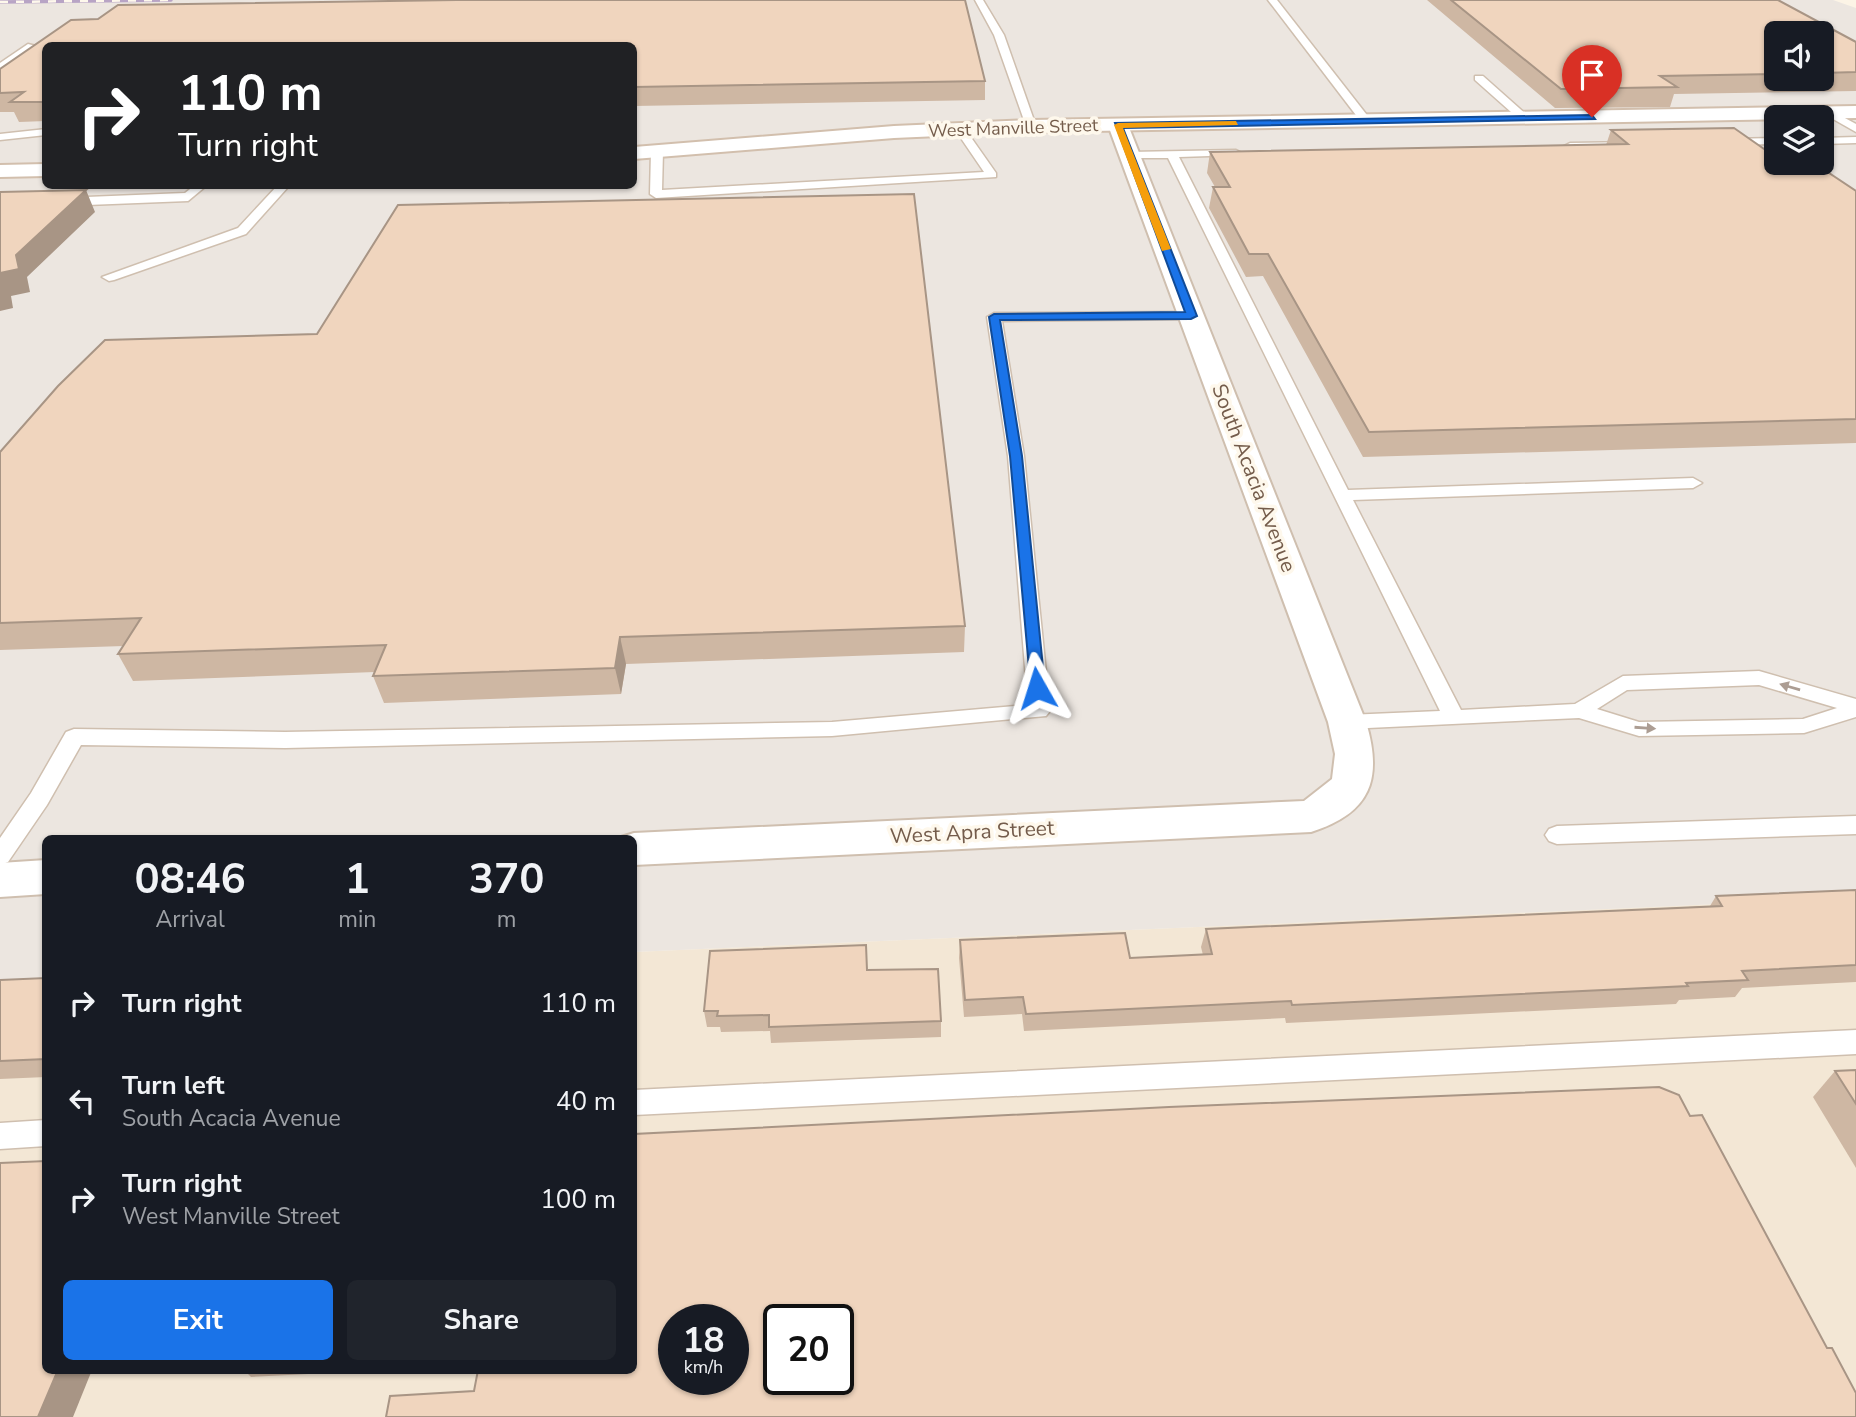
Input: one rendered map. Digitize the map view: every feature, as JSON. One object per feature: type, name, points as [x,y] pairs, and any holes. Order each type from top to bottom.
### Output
[{"type":"street","name":"West Manville Street","points":[[1834,113],[1856,112]]},
{"type":"street","name":"West Manville Street","points":[[637,153],[1031,125],[1764,114]]},
{"type":"street","name":"South Acacia Avenue","points":[[1118,125],[1347,722],[1358,757],[1349,789],[1333,805],[1311,816]]},
{"type":"street","points":[[0,171],[42,170]]},
{"type":"street","name":"West Apra Street","points":[[637,849],[1311,816]]},
{"type":"street","points":[[0,880],[42,877]]},
{"type":"lane","points":[[979,0],[999,35],[1031,125]]},
{"type":"lane","points":[[1272,0],[1366,121]]},
{"type":"lane","points":[[0,67],[31,46]]},
{"type":"lane","points":[[1479,78],[1524,118]]},
{"type":"lane","points":[[1834,115],[1856,129]]},
{"type":"lane","points":[[657,152],[656,194],[992,176],[959,128]]},
{"type":"lane","points":[[0,137],[42,132]]},
{"type":"lane","points":[[1834,141],[1856,140]]},
{"type":"lane","points":[[1709,142],[1764,141]]},
{"type":"lane","points":[[1561,146],[1642,144]]},
{"type":"lane","points":[[1130,155],[1245,153]]},
{"type":"lane","points":[[1172,154],[1454,718]]},
{"type":"lane","points":[[50,202],[188,197],[197,189]]},
{"type":"lane","points":[[109,277],[242,231],[280,189]]},
{"type":"lane","points":[[0,856],[39,799],[74,737],[285,740],[832,729],[1039,711],[1016,456],[994,317],[1191,316]]},
{"type":"lane","points":[[1342,495],[1693,483]]},
{"type":"lane","points":[[1579,711],[1623,683],[1759,678],[1856,708]]},
{"type":"lane","points":[[1347,722],[1579,711],[1639,729],[1804,726],[1856,708]]},
{"type":"lane","points":[[1557,835],[1856,825]]},
{"type":"lane","points":[[637,1103],[1856,1042]]},
{"type":"lane","points":[[0,1136],[42,1133]]},
{"type":"shaded area","points":[[0,0],[1833,0],[1856,8],[1856,898],[637,952],[637,835],[42,835],[42,978],[0,980]]},
{"type":"shaded area","points":[[1856,898],[1856,1417],[0,1417],[0,980],[42,978],[42,1374],[637,1374],[637,952]]},
{"type":"building","points":[[457,0],[965,0],[985,81],[637,87],[637,42],[42,42],[42,102],[10,102],[24,92],[0,93],[0,69],[71,20],[98,19],[118,5]]},
{"type":"building","points":[[1451,0],[1778,0],[1817,21],[1764,21],[1764,74],[1660,76],[1677,87],[1561,89]]},
{"type":"building","points":[[1834,30],[1856,42],[1856,72],[1834,73]]},
{"type":"building","points":[[1734,128],[1764,149],[1764,175],[1832,175],[1856,191],[1856,419],[1369,432],[1268,254],[1249,254],[1213,187],[1230,187],[1210,152],[1628,144],[1611,130]]},
{"type":"building","points":[[86,190],[16,255],[19,269],[0,273],[0,192]]},
{"type":"building","points":[[914,194],[965,626],[620,637],[615,668],[373,676],[386,645],[118,654],[141,618],[0,623],[0,452],[58,386],[105,340],[317,334],[398,205]]},
{"type":"building","points":[[1856,890],[1856,965],[1742,971],[1748,980],[1686,983],[1688,986],[1292,1005],[1291,1001],[1026,1014],[1023,997],[965,1000],[960,940],[1125,933],[1130,958],[1212,954],[1206,929],[1722,906],[1716,896]]},
{"type":"building","points":[[866,945],[867,970],[938,969],[941,1021],[769,1027],[769,1015],[717,1016],[718,1011],[704,1011],[710,951]]},
{"type":"building","points":[[42,978],[42,1059],[0,1061],[0,980]]},
{"type":"building","points":[[1856,1070],[1856,1104],[1835,1071]]},
{"type":"building","points":[[1659,1087],[1679,1095],[1690,1116],[1702,1115],[1827,1348],[1832,1348],[1856,1393],[1856,1417],[386,1417],[390,1396],[474,1391],[477,1374],[637,1374],[637,1134],[1169,1107]]},
{"type":"building","points":[[42,1161],[42,1374],[56,1374],[38,1417],[0,1417],[0,1163]]},
{"type":"railway","points":[[0,2],[171,0]]},
{"type":"slow traffic","points":[[1166,249],[1118,125],[1236,123]]},
{"type":"route","points":[[1037,688],[1024,569],[1016,456],[994,317],[1191,316],[1118,125],[1592,117]]}]
